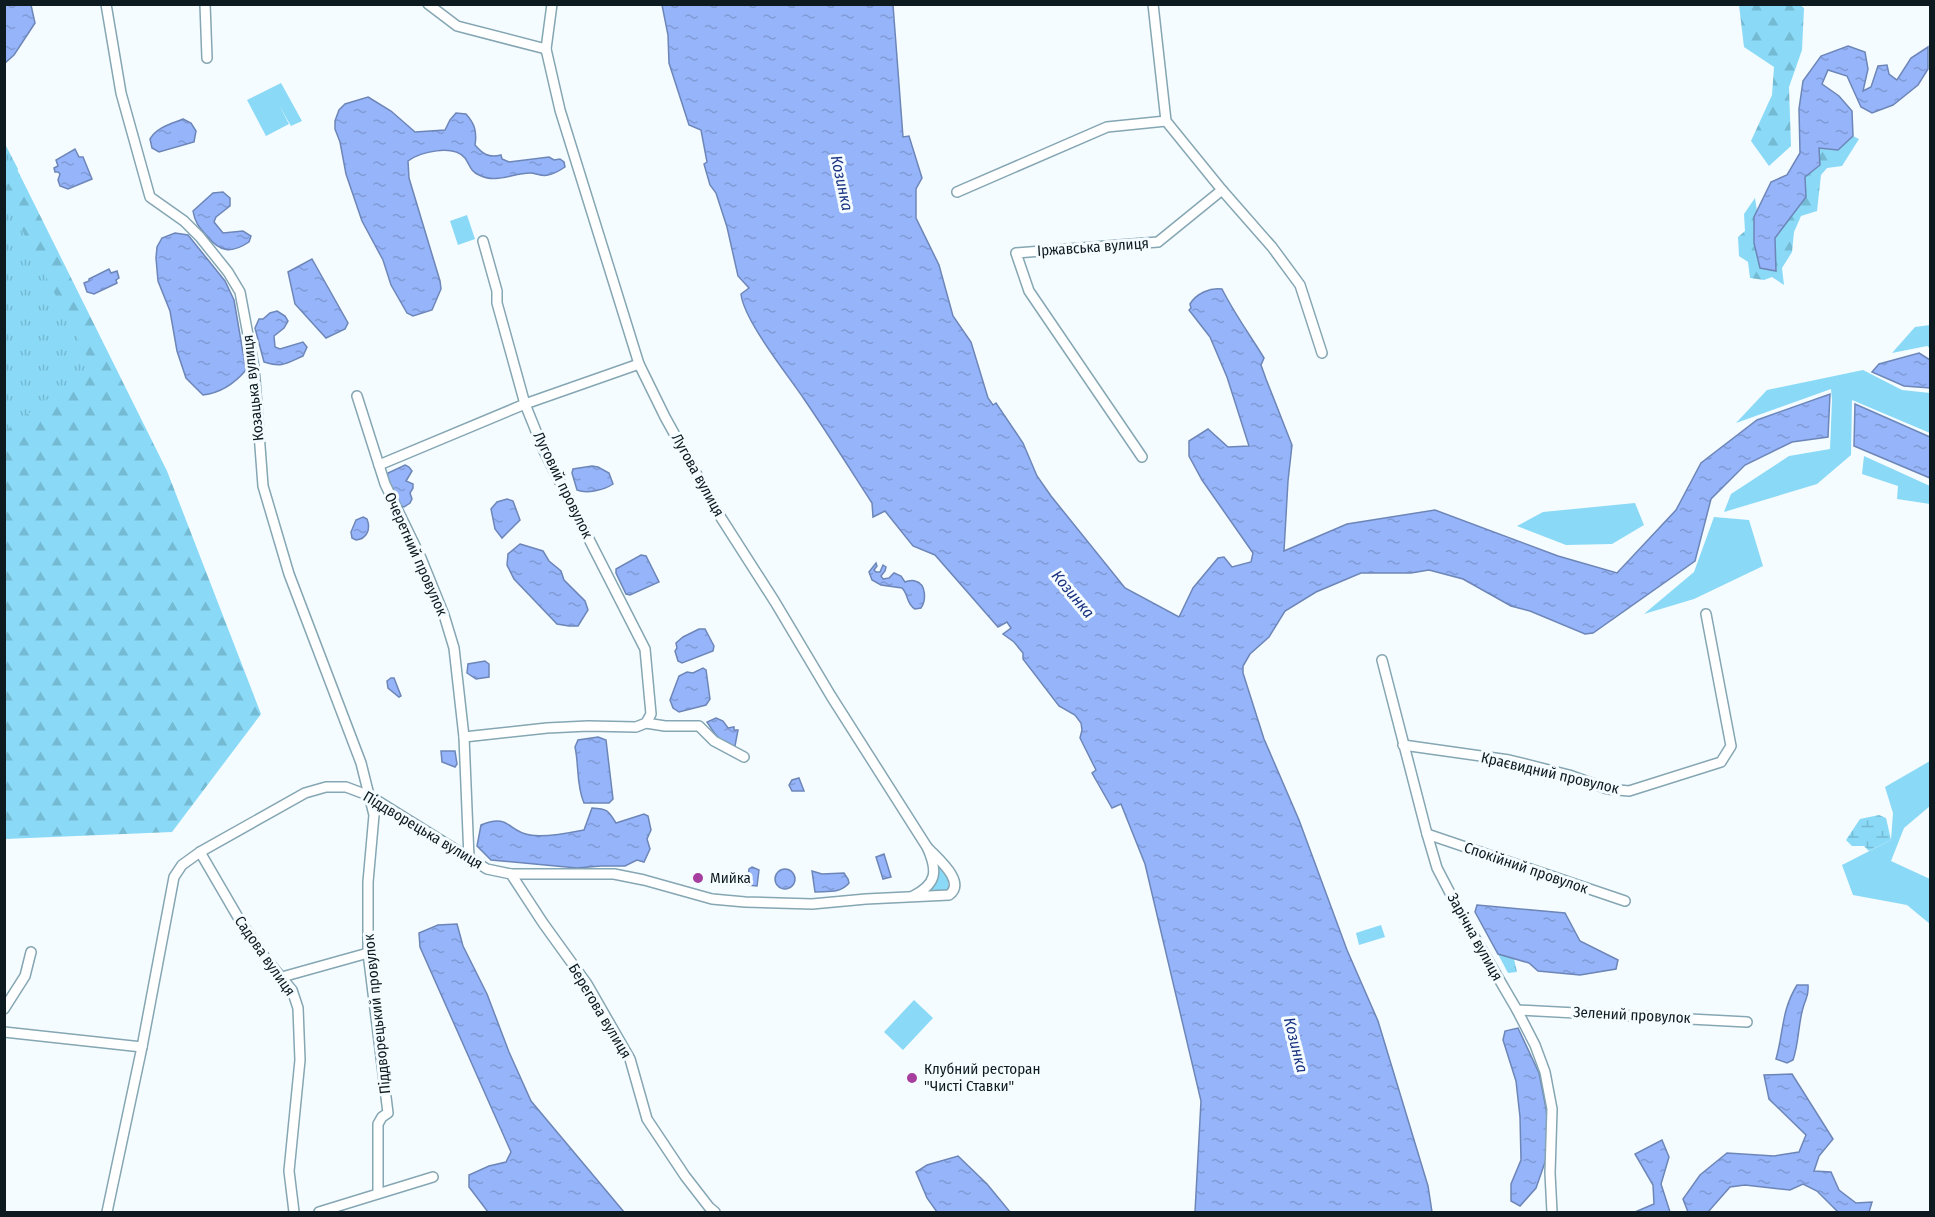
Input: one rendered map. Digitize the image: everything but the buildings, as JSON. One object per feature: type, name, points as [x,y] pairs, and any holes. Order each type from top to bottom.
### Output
[{"type":"street","name":"Козацька вулиця","points":[[106,4],[121,93],[150,197],[183,221],[200,237],[228,272],[240,292],[254,367],[261,469],[266,497],[289,574],[362,763],[370,796]]},
{"type":"street","points":[[205,4],[207,58]]},
{"type":"street","points":[[428,4],[457,26],[546,49]]},
{"type":"street","name":"Лугова вулиця","points":[[552,4],[546,49],[560,110],[639,364],[665,417],[718,513],[927,848],[933,860],[933,878],[925,889],[911,897]]},
{"type":"street","points":[[1153,4],[1166,121],[1272,247],[1300,285],[1322,353]]},
{"type":"street","points":[[957,192],[1107,127],[1166,121]]},
{"type":"street","name":"Іржавська вулиця","points":[[1142,457],[1029,291],[1016,253],[1158,242],[1222,190]]},
{"type":"street","name":"Луговий провулок","points":[[483,241],[497,291],[497,303],[525,404],[544,451],[567,498],[645,649],[651,714],[646,723]]},
{"type":"street","points":[[379,465],[525,404],[639,364]]},
{"type":"street","name":"Очеретний провулок","points":[[357,396],[390,495],[421,558],[444,615],[454,648],[464,737],[469,858]]},
{"type":"street","name":"Краєвидний провулок","points":[[1403,745],[1509,759],[1569,775],[1608,789],[1629,791],[1721,762],[1731,746],[1706,614]]},
{"type":"street","name":"Зарічна вулиця","points":[[1382,660],[1437,868],[1535,1045],[1549,1088],[1552,1109],[1550,1173],[1552,1212]]},
{"type":"street","points":[[464,737],[547,728],[636,727],[646,723],[665,726],[699,726],[714,741],[744,757]]},
{"type":"street","name":"Піддворецька вулиця","points":[[107,1212],[142,1047],[174,878],[182,865],[200,852],[305,793],[326,787],[346,787],[370,796],[487,869],[511,874],[614,874],[712,898],[745,902],[812,904],[951,894],[955,889],[955,882],[950,872],[927,848]]},
{"type":"street","name":"Піддворецький провулок","points":[[370,796],[374,814],[368,882],[368,953],[388,1113],[378,1124],[378,1193]]},
{"type":"street","name":"Спокійний провулок","points":[[1427,834],[1625,901]]},
{"type":"street","name":"Садова вулиця","points":[[200,852],[239,919],[266,959],[292,990],[298,1008],[300,1060],[289,1171],[294,1212]]},
{"type":"street","name":"Берегова вулиця","points":[[511,874],[587,984],[630,1059],[646,1119],[685,1176],[709,1207],[716,1212]]},
{"type":"street","points":[[4,1009],[25,976],[31,952]]},
{"type":"street","points":[[282,977],[368,953]]},
{"type":"street","name":"Зелений провулок","points":[[1517,1010],[1747,1022]]},
{"type":"street","points":[[4,1032],[142,1047]]},
{"type":"street","points":[[319,1212],[433,1177]]},
{"type":"green space","points":[[1739,5],[1800,5],[1804,8],[1802,50],[1789,87],[1791,146],[1769,166],[1751,141],[1772,95],[1774,67],[1744,47]]},
{"type":"green space","points":[[281,83],[302,121],[291,126],[279,105],[289,124],[266,136],[247,100]]},
{"type":"green space","points":[[1853,136],[1859,139],[1842,166],[1827,168],[1821,175],[1817,211],[1801,216],[1794,232],[1792,252],[1782,268],[1784,285],[1772,277],[1764,280],[1750,278],[1748,262],[1739,256],[1738,237],[1745,231],[1744,214],[1755,198],[1757,211],[1754,217],[1775,238],[1806,197],[1805,176],[1819,147],[1838,150]]},
{"type":"green space","points":[[4,142],[18,169],[5,189],[4,189]]},
{"type":"green space","points":[[4,143],[167,471],[261,714],[172,832],[5,839]]},
{"type":"green space","points":[[4,195],[92,366],[5,431],[4,431]]},
{"type":"green space","points":[[467,215],[475,239],[458,245],[450,221]]},
{"type":"green space","points":[[1930,325],[1930,348],[1927,346],[1892,353],[1915,327]]},
{"type":"green space","points":[[1863,370],[1902,390],[1930,393],[1930,433],[1852,400],[1851,455],[1817,484],[1724,512],[1731,494],[1789,456],[1830,449],[1831,389],[1736,423],[1767,390]]},
{"type":"green space","points":[[1864,456],[1930,486],[1930,504],[1897,499],[1898,486],[1862,474]]},
{"type":"green space","points":[[1635,503],[1644,525],[1612,544],[1566,545],[1517,526],[1543,512]]},
{"type":"green space","points":[[1714,517],[1749,520],[1763,566],[1694,599],[1644,614],[1694,572]]},
{"type":"green space","points":[[1930,761],[1930,806],[1904,828],[1891,861],[1930,879],[1930,924],[1907,905],[1853,895],[1842,865],[1891,840],[1893,813],[1885,787]]},
{"type":"green space","points":[[1879,815],[1886,818],[1891,840],[1869,851],[1864,846],[1852,846],[1846,840],[1860,819]]},
{"type":"green space","points":[[939,865],[948,880],[948,890],[946,893],[924,894],[936,882]]},
{"type":"green space","points":[[1381,925],[1385,937],[1359,945],[1356,933]]},
{"type":"green space","points":[[1498,954],[1514,959],[1517,972],[1508,973]]},
{"type":"green space","points":[[914,1000],[933,1018],[903,1050],[884,1032]]},
{"type":"water","points":[[5,4],[31,5],[35,23],[14,55],[5,63]]},
{"type":"water","name":"Козинка","points":[[662,5],[893,5],[903,137],[909,136],[922,178],[916,189],[916,218],[939,265],[953,316],[971,342],[988,398],[993,405],[996,403],[1023,443],[1037,476],[1051,496],[1125,588],[1179,617],[1193,588],[1218,558],[1224,557],[1232,567],[1251,562],[1253,553],[1202,480],[1189,456],[1189,441],[1208,429],[1228,447],[1249,446],[1227,377],[1210,337],[1189,310],[1193,300],[1208,290],[1222,289],[1264,358],[1261,365],[1292,445],[1284,551],[1347,524],[1435,510],[1558,556],[1617,573],[1676,510],[1701,463],[1757,420],[1830,394],[1828,437],[1792,442],[1745,465],[1711,499],[1695,561],[1593,633],[1585,634],[1530,611],[1511,606],[1463,579],[1429,570],[1411,573],[1361,573],[1316,592],[1285,611],[1269,637],[1250,654],[1243,666],[1243,673],[1264,739],[1299,820],[1347,950],[1378,1021],[1428,1186],[1432,1212],[1195,1212],[1201,1101],[1145,864],[1121,804],[1112,808],[1092,773],[1096,770],[1080,738],[1081,723],[1075,715],[1059,706],[1023,659],[1023,653],[1003,634],[1011,628],[1007,622],[998,627],[935,555],[913,546],[885,511],[873,517],[872,503],[758,333],[741,294],[749,288],[738,276],[727,227],[704,164],[707,162],[701,130],[689,125],[669,63],[668,35]]},
{"type":"water","points":[[1848,46],[1865,52],[1868,69],[1863,91],[1871,87],[1878,66],[1887,65],[1889,74],[1897,80],[1911,58],[1928,47],[1928,69],[1918,85],[1893,105],[1872,113],[1861,107],[1847,76],[1828,70],[1822,84],[1839,96],[1852,111],[1853,136],[1838,150],[1819,148],[1820,165],[1805,177],[1806,197],[1775,238],[1776,271],[1760,268],[1754,243],[1754,217],[1771,182],[1787,175],[1800,153],[1799,109],[1803,81],[1821,56]]},
{"type":"water","points":[[368,97],[391,111],[415,132],[445,130],[456,113],[466,114],[475,128],[475,145],[486,155],[501,155],[502,159],[509,162],[549,157],[564,162],[565,167],[550,175],[524,173],[492,178],[476,173],[465,158],[453,151],[428,152],[408,161],[409,178],[441,289],[432,310],[413,316],[407,313],[391,285],[383,260],[362,221],[346,174],[335,129],[339,110],[345,104]]},
{"type":"water","points":[[183,119],[191,123],[196,131],[194,142],[159,152],[152,148],[150,139],[156,132]]},
{"type":"water","points":[[75,149],[79,157],[83,157],[92,179],[68,189],[60,186],[58,180],[60,174],[55,172],[54,168],[58,166],[56,160]]},
{"type":"water","points":[[223,192],[230,198],[230,206],[216,217],[214,222],[223,233],[243,231],[251,236],[249,242],[231,250],[221,248],[212,241],[198,225],[193,211],[213,193]]},
{"type":"water","points":[[175,233],[188,235],[225,281],[234,300],[246,370],[227,387],[209,394],[203,395],[186,378],[177,351],[170,311],[158,281],[157,247],[162,238]]},
{"type":"water","points":[[312,259],[348,323],[345,329],[326,338],[295,304],[288,272]]},
{"type":"water","points":[[109,269],[111,273],[117,271],[119,278],[116,280],[117,283],[94,294],[87,292],[84,283]]},
{"type":"water","points":[[277,311],[288,321],[284,328],[274,336],[275,347],[280,349],[303,342],[307,347],[303,356],[280,365],[264,362],[255,328],[259,319]]},
{"type":"water","points":[[1919,353],[1930,360],[1930,388],[1904,386],[1872,372],[1879,364]]},
{"type":"water","points":[[1855,404],[1930,437],[1930,478],[1854,446]]},
{"type":"water","points":[[405,465],[412,471],[406,481],[413,484],[413,488],[410,493],[412,499],[404,507],[401,506],[387,477],[388,473]]},
{"type":"water","points":[[592,466],[609,473],[613,484],[595,491],[577,490],[573,469]]},
{"type":"water","points":[[507,499],[513,501],[520,520],[502,538],[495,529],[491,509],[497,502]]},
{"type":"water","points":[[363,517],[367,519],[368,530],[363,538],[356,540],[352,538],[351,532],[356,520]]},
{"type":"water","points":[[520,544],[543,551],[549,561],[561,571],[564,580],[585,601],[588,610],[578,626],[557,624],[514,579],[507,565],[508,554]]},
{"type":"water","points":[[641,555],[646,556],[659,582],[630,595],[626,594],[616,569]]},
{"type":"water","points":[[876,563],[874,570],[876,572],[880,572],[883,565],[886,567],[881,576],[883,579],[889,578],[894,573],[901,576],[905,582],[914,581],[922,586],[924,601],[921,608],[912,607],[902,588],[881,585],[872,580],[869,572]]},
{"type":"water","points":[[699,629],[705,629],[714,646],[713,651],[682,663],[678,661],[675,651],[676,643]]},
{"type":"water","points":[[485,661],[489,664],[489,677],[476,679],[467,673],[468,664]]},
{"type":"water","points":[[703,668],[706,670],[710,699],[706,705],[679,712],[673,708],[670,700],[679,676]]},
{"type":"water","points":[[394,678],[401,696],[399,697],[388,688],[387,681]]},
{"type":"water","points":[[716,718],[723,721],[728,728],[734,727],[734,730],[738,730],[735,746],[722,741],[712,730],[707,722]]},
{"type":"water","points":[[598,737],[606,740],[613,799],[609,803],[584,803],[575,747],[578,740]]},
{"type":"water","points":[[441,751],[455,751],[457,764],[455,767],[442,762]]},
{"type":"water","points":[[799,778],[804,791],[792,791],[789,785],[792,780]]},
{"type":"water","points":[[592,808],[607,811],[616,823],[644,814],[648,816],[651,830],[647,839],[650,849],[644,862],[637,860],[625,866],[577,868],[491,860],[477,846],[481,825],[498,821],[530,835],[564,834],[584,830]]},
{"type":"water","points":[[884,854],[891,877],[883,879],[876,857]]},
{"type":"water","points":[[752,867],[759,870],[757,886],[747,885],[749,869]]},
{"type":"water","points":[[785,869],[792,872],[795,879],[792,886],[785,889],[778,886],[775,879],[778,872]]},
{"type":"water","points":[[812,871],[822,874],[844,873],[849,883],[842,889],[815,892]]},
{"type":"water","points":[[1477,905],[1565,913],[1580,941],[1618,960],[1616,969],[1580,975],[1538,971],[1529,963],[1498,954],[1475,912]]},
{"type":"water","points":[[457,924],[463,946],[487,994],[531,1101],[624,1212],[488,1212],[469,1187],[469,1175],[489,1166],[506,1162],[511,1152],[420,947],[419,933],[438,925]]},
{"type":"water","points":[[1797,985],[1808,985],[1808,992],[1801,1014],[1795,1054],[1793,1060],[1787,1063],[1776,1059],[1785,1012]]},
{"type":"water","points":[[1518,1028],[1539,1073],[1546,1108],[1550,1148],[1536,1188],[1520,1206],[1511,1201],[1511,1184],[1521,1160],[1520,1117],[1516,1081],[1503,1040],[1505,1031]]},
{"type":"water","points":[[1792,1074],[1833,1139],[1819,1156],[1814,1171],[1831,1172],[1839,1190],[1856,1203],[1872,1202],[1869,1212],[1838,1212],[1817,1191],[1803,1184],[1790,1190],[1745,1185],[1730,1187],[1708,1212],[1688,1212],[1683,1199],[1700,1175],[1727,1153],[1774,1156],[1799,1152],[1806,1135],[1769,1099],[1764,1075]]},
{"type":"water","points":[[1662,1140],[1669,1157],[1661,1184],[1670,1212],[1635,1212],[1654,1204],[1653,1185],[1635,1154]]},
{"type":"water","points":[[958,1156],[987,1184],[1010,1212],[937,1212],[927,1198],[916,1172],[927,1165]]},
{"type":"place","name":"Мийка","points":[[698,878]]},
{"type":"place","name":"Клубний ресторан \"Чисті Ставки\"","points":[[912,1078]]}]
